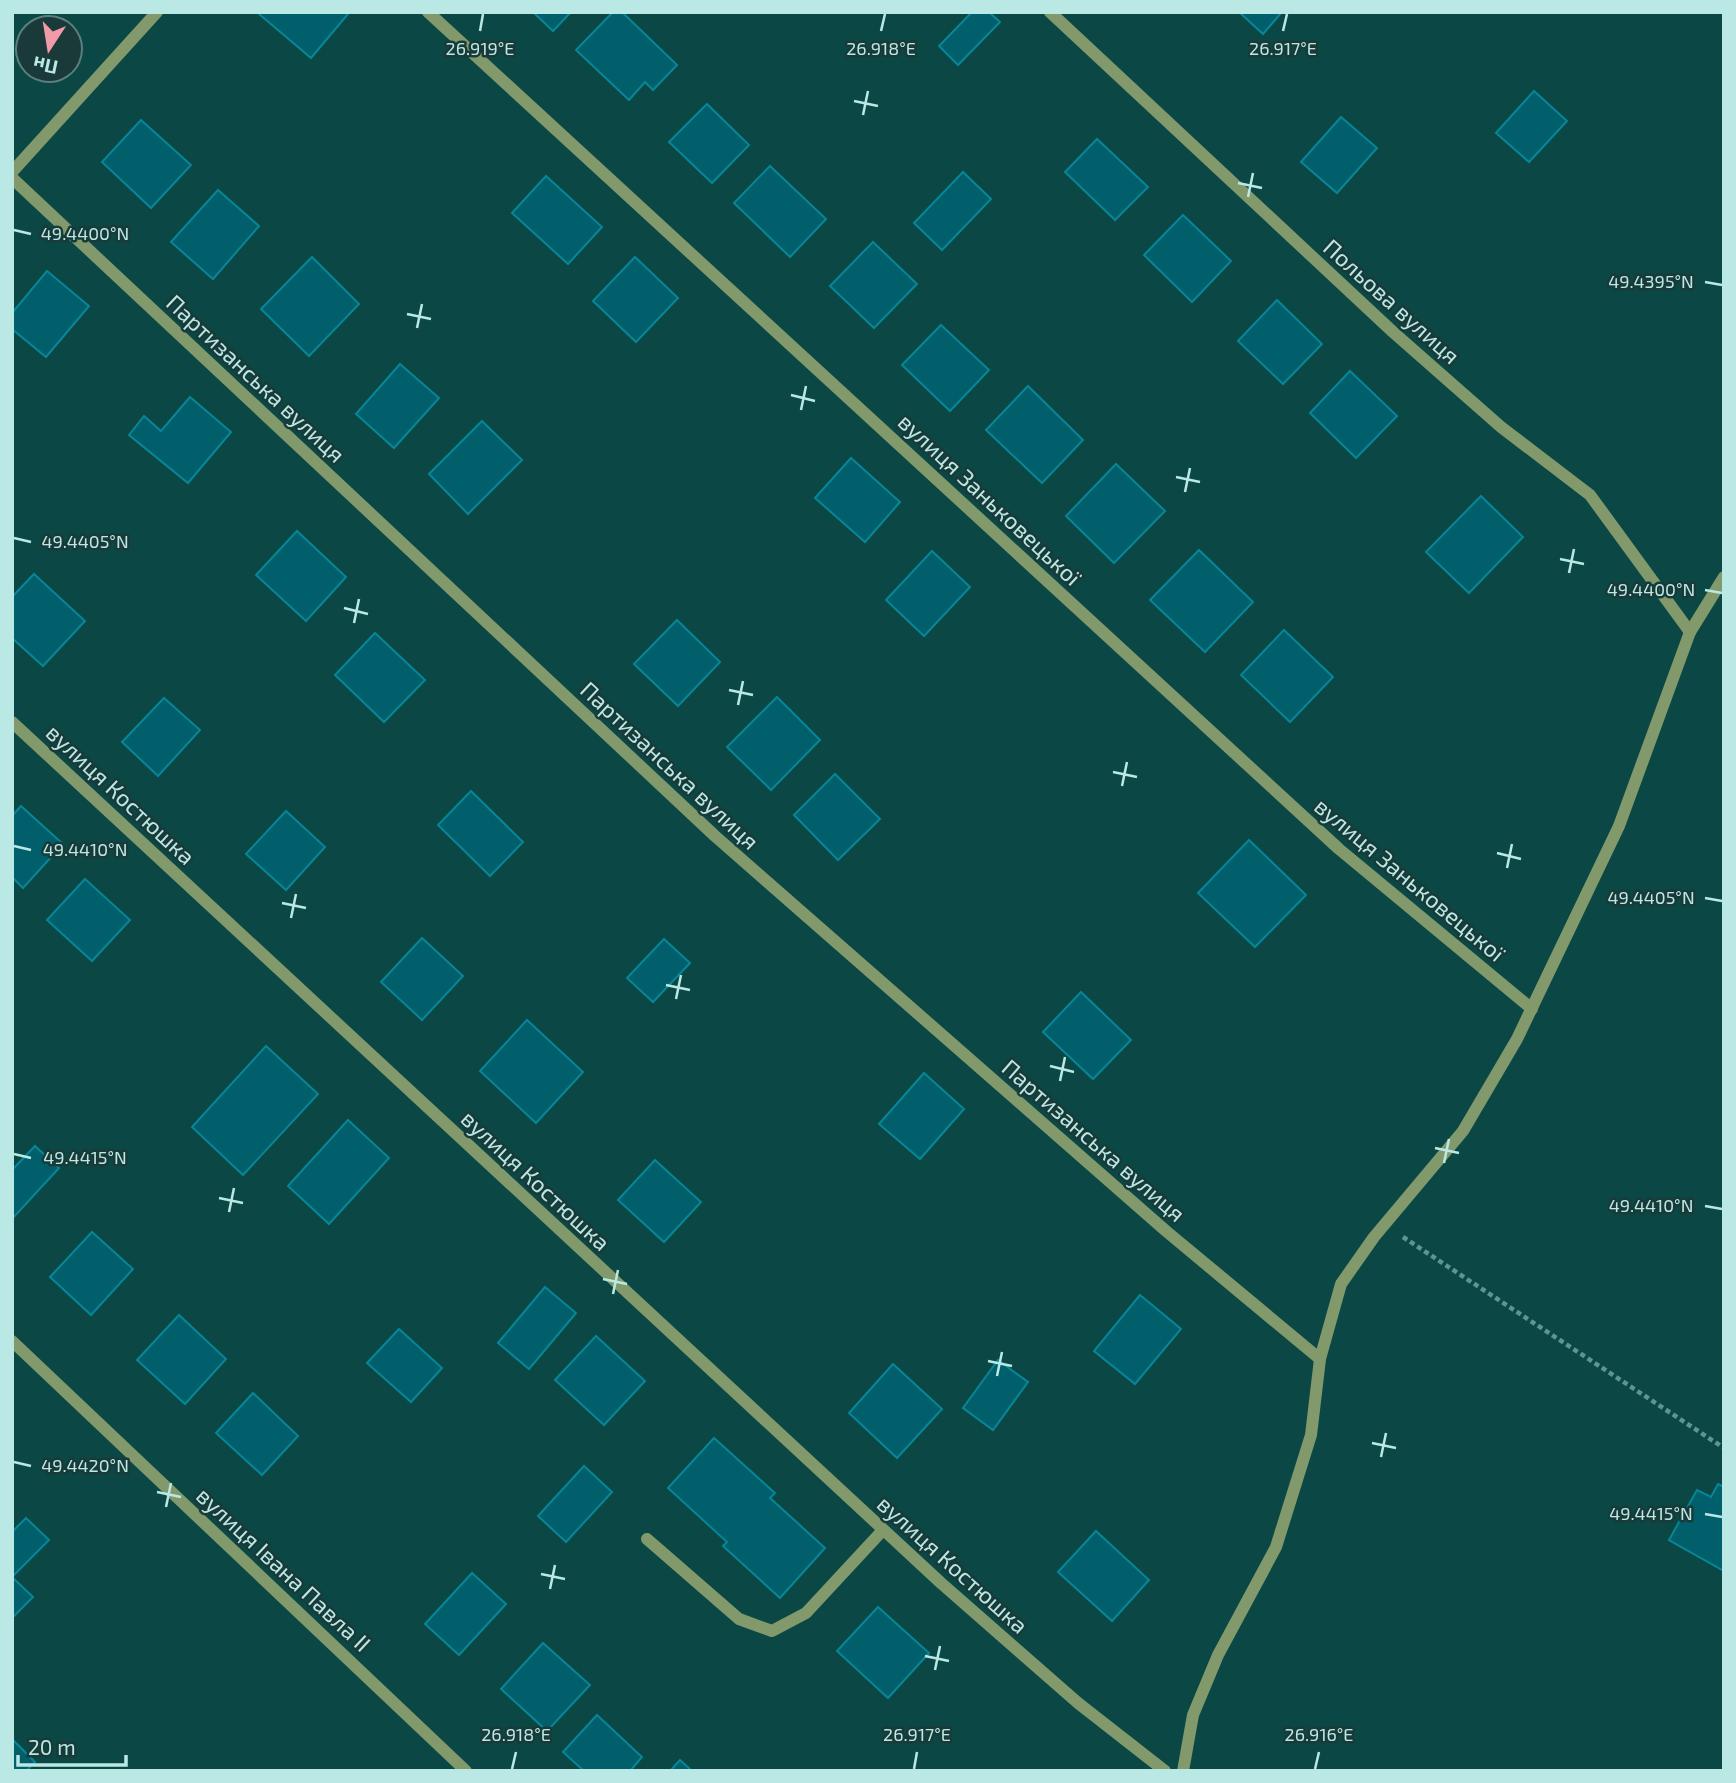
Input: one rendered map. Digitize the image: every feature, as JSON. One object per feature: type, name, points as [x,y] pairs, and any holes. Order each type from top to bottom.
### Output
[{"type":"street","points":[[12,172],[157,12]]},
{"type":"street","name":"вулиця Заньковецької","points":[[428,12],[1339,849],[1532,1009]]},
{"type":"street","name":"Польова вулиця","points":[[1049,12],[1393,332],[1501,427],[1590,495],[1690,632]]},
{"type":"street","name":"Партизанська вулиця","points":[[12,178],[715,836],[1166,1231],[1320,1359]]},
{"type":"street","points":[[1183,1771],[1193,1715],[1213,1667],[1276,1547],[1311,1435],[1320,1359],[1341,1284],[1383,1225],[1463,1131],[1517,1039],[1619,827],[1690,632],[1724,577]]},
{"type":"street","name":"вулиця Костюшка","points":[[12,722],[884,1530],[1078,1703],[1165,1771]]},
{"type":"street","name":"вулиця Івана Павла II","points":[[12,1341],[466,1771]]},
{"type":"street","points":[[647,1539],[739,1619],[772,1631],[806,1613],[884,1530]]},
{"type":"path","points":[[1383,1225],[1724,1448]]},
{"type":"building","points":[[533,12],[571,12],[553,31]]},
{"type":"building","points":[[613,12],[622,12],[677,65],[653,90],[645,82],[629,100],[576,50]]},
{"type":"building","points":[[972,12],[989,12],[1000,22],[958,65],[939,46]]},
{"type":"building","points":[[1239,12],[1282,12],[1263,34]]},
{"type":"building","points":[[259,14],[348,14],[311,58]]},
{"type":"building","points":[[1534,91],[1567,121],[1529,162],[1496,133]]},
{"type":"building","points":[[707,104],[749,145],[712,183],[669,142]]},
{"type":"building","points":[[1341,117],[1377,148],[1337,193],[1301,162]]},
{"type":"building","points":[[141,120],[191,165],[151,208],[102,162]]},
{"type":"building","points":[[1097,139],[1148,187],[1115,220],[1065,172]]},
{"type":"building","points":[[770,166],[826,219],[790,257],[734,203]]},
{"type":"building","points":[[963,172],[991,199],[942,250],[914,223]]},
{"type":"building","points":[[546,176],[602,227],[568,264],[512,213]]},
{"type":"building","points":[[218,190],[259,226],[213,279],[171,242]]},
{"type":"building","points":[[1183,215],[1231,261],[1192,302],[1144,255]]},
{"type":"building","points":[[873,242],[917,284],[874,328],[830,286]]},
{"type":"building","points":[[312,257],[359,304],[309,356],[261,309]]},
{"type":"building","points":[[635,257],[678,298],[636,342],[593,301]]},
{"type":"building","points":[[47,271],[89,306],[46,357],[12,329],[12,313]]},
{"type":"building","points":[[1277,300],[1322,344],[1283,384],[1238,341]]},
{"type":"building","points":[[941,325],[989,370],[950,411],[902,365]]},
{"type":"building","points":[[400,364],[439,398],[394,448],[356,414]]},
{"type":"building","points":[[1350,371],[1397,416],[1356,458],[1310,413]]},
{"type":"building","points":[[1028,386],[1083,440],[1042,483],[986,430]]},
{"type":"building","points":[[190,397],[231,432],[188,483],[129,435],[144,416],[161,431]]},
{"type":"building","points":[[482,421],[522,460],[468,514],[429,474]]},
{"type":"building","points":[[851,458],[900,502],[865,542],[815,498]]},
{"type":"building","points":[[1116,464],[1165,511],[1114,563],[1066,516]]},
{"type":"building","points":[[1481,496],[1523,537],[1469,593],[1426,552]]},
{"type":"building","points":[[297,531],[346,577],[306,621],[256,575]]},
{"type":"building","points":[[1199,550],[1253,602],[1205,652],[1150,600]]},
{"type":"building","points":[[932,551],[970,587],[924,636],[886,600]]},
{"type":"building","points":[[34,574],[85,621],[43,666],[12,638],[12,597]]},
{"type":"building","points":[[677,620],[720,662],[678,706],[634,664]]},
{"type":"building","points":[[1284,630],[1333,677],[1290,722],[1241,675]]},
{"type":"building","points":[[375,633],[425,680],[384,722],[335,675]]},
{"type":"building","points":[[777,697],[820,740],[771,790],[727,747]]},
{"type":"building","points":[[164,698],[200,730],[158,776],[122,742]]},
{"type":"building","points":[[835,774],[880,819],[838,860],[794,815]]},
{"type":"building","points":[[471,791],[523,842],[490,876],[438,825]]},
{"type":"building","points":[[21,806],[63,844],[23,888],[12,877],[12,816]]},
{"type":"building","points":[[286,811],[325,847],[286,890],[246,854]]},
{"type":"building","points":[[1249,840],[1306,895],[1255,947],[1198,893]]},
{"type":"building","points":[[85,879],[130,920],[92,961],[47,920]]},
{"type":"building","points":[[422,938],[463,976],[422,1020],[381,982]]},
{"type":"building","points":[[664,939],[690,963],[653,1002],[627,978]]},
{"type":"building","points":[[1081,992],[1131,1040],[1093,1079],[1043,1032]]},
{"type":"building","points":[[527,1020],[583,1072],[536,1123],[480,1071]]},
{"type":"building","points":[[266,1046],[318,1094],[243,1175],[192,1127]]},
{"type":"building","points":[[924,1073],[964,1109],[920,1159],[879,1124]]},
{"type":"building","points":[[348,1120],[389,1158],[329,1224],[288,1186]]},
{"type":"building","points":[[35,1146],[59,1168],[12,1219],[12,1170]]},
{"type":"building","points":[[655,1160],[701,1202],[664,1242],[618,1200]]},
{"type":"building","points":[[92,1232],[133,1269],[91,1315],[50,1277]]},
{"type":"building","points":[[545,1287],[576,1313],[529,1369],[498,1343]]},
{"type":"building","points":[[1140,1295],[1181,1329],[1135,1384],[1094,1351]]},
{"type":"building","points":[[179,1315],[226,1359],[185,1404],[137,1360]]},
{"type":"building","points":[[399,1329],[442,1368],[411,1402],[367,1363]]},
{"type":"building","points":[[596,1336],[645,1381],[604,1425],[555,1380]]},
{"type":"building","points":[[998,1360],[1028,1382],[993,1430],[963,1408]]},
{"type":"building","points":[[893,1364],[942,1409],[897,1458],[849,1413]]},
{"type":"building","points":[[253,1393],[298,1436],[262,1475],[216,1433]]},
{"type":"building","points":[[714,1438],[775,1493],[770,1498],[825,1548],[780,1598],[723,1546],[727,1542],[668,1488]]},
{"type":"building","points":[[584,1466],[612,1492],[566,1542],[538,1516]]},
{"type":"building","points":[[1718,1484],[1724,1487],[1724,1571],[1669,1540],[1697,1490],[1711,1497]]},
{"type":"building","points":[[26,1518],[49,1540],[12,1577],[12,1532]]},
{"type":"building","points":[[1096,1531],[1149,1580],[1112,1621],[1058,1572]]},
{"type":"building","points":[[472,1573],[506,1604],[459,1655],[425,1624]]},
{"type":"building","points":[[12,1577],[33,1597],[12,1618]]},
{"type":"building","points":[[878,1607],[929,1653],[888,1698],[837,1651]]},
{"type":"building","points":[[543,1643],[590,1685],[547,1731],[501,1689]]},
{"type":"building","points":[[597,1715],[642,1757],[630,1771],[584,1771],[563,1752]]},
{"type":"building","points":[[12,1739],[35,1762],[26,1771],[12,1771]]},
{"type":"building","points":[[680,1760],[692,1771],[670,1771]]}]
